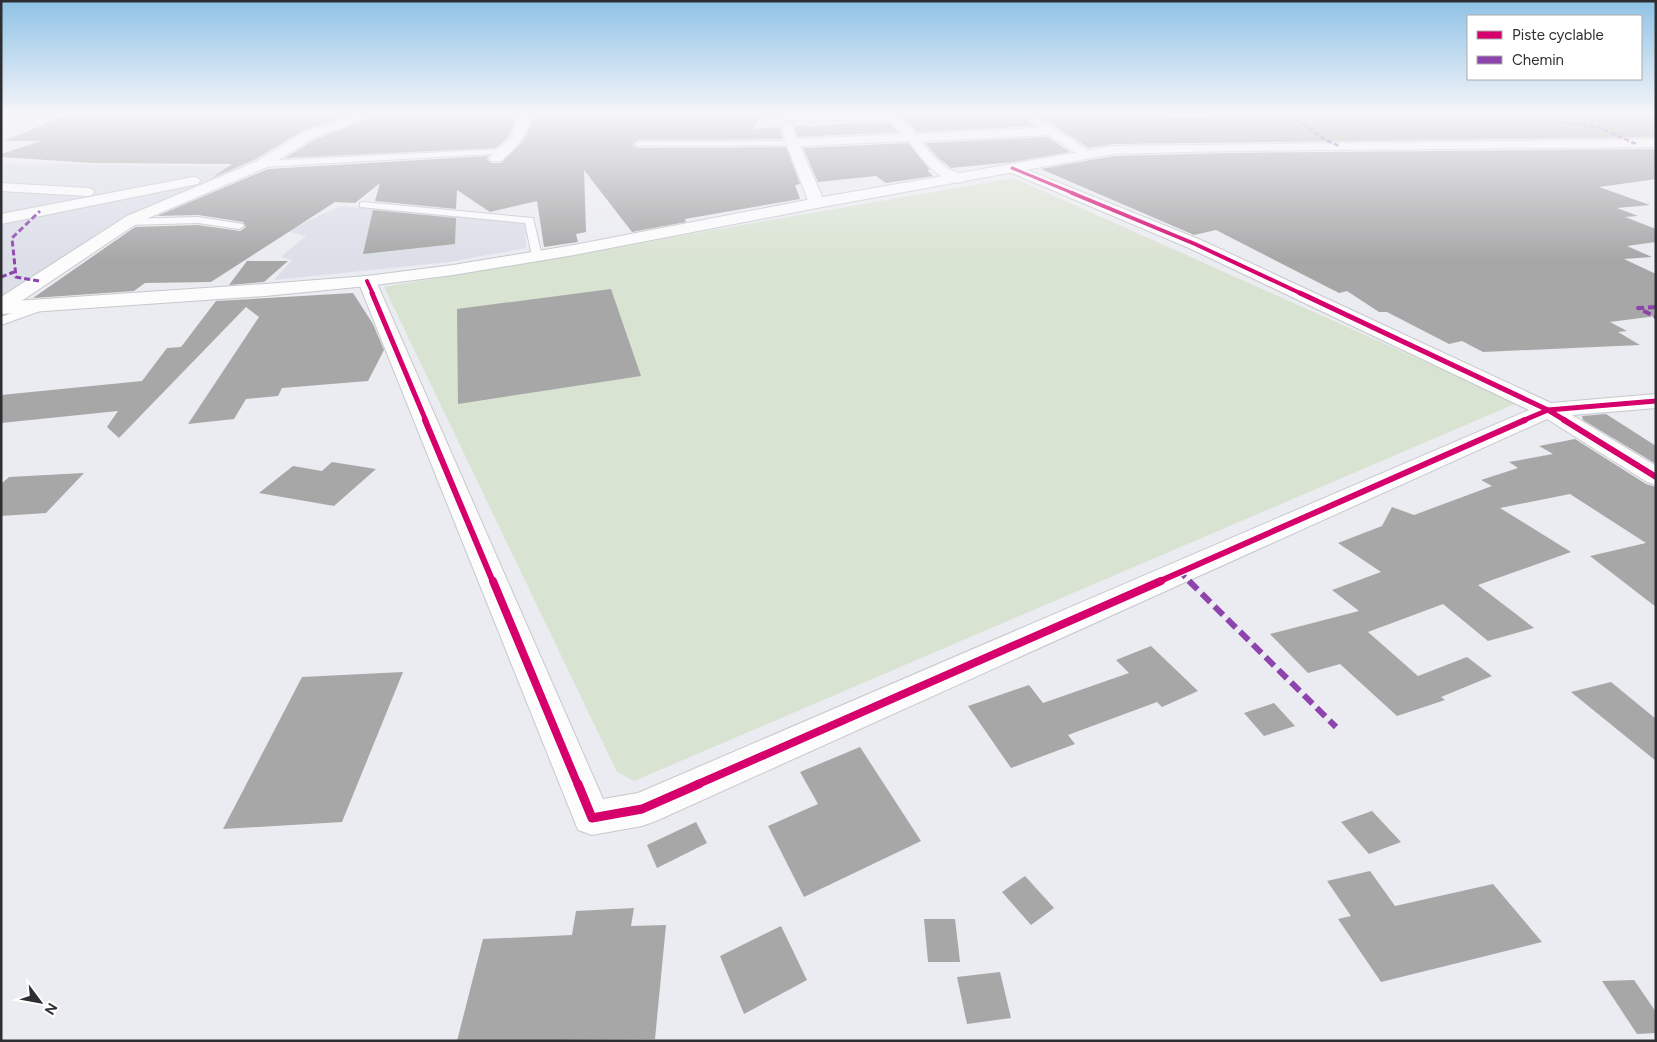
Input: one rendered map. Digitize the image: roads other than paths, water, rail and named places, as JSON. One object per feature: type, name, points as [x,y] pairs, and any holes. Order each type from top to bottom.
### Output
[{"type":"street","points":[[1,307],[128,222],[262,164]]},
{"type":"street","points":[[801,164],[817,203]]},
{"type":"street","points":[[934,164],[941,170],[959,179]]},
{"type":"street","points":[[1,307],[40,306],[367,281],[537,256],[1036,164]]},
{"type":"street","points":[[1012,168],[1195,244],[1548,410],[1656,477]]},
{"type":"street","points":[[1,219],[241,172]]},
{"type":"street","points":[[1,188],[83,191],[102,199],[128,222]]},
{"type":"street","points":[[367,281],[592,818],[642,809],[1548,410],[1656,401]]},
{"type":"lane","points":[[262,164],[272,164]]},
{"type":"lane","points":[[363,204],[529,220],[537,256]]},
{"type":"lane","points":[[128,222],[201,220],[225,222],[239,226]]},
{"type":"lane","points":[[1,321],[40,306]]}]
